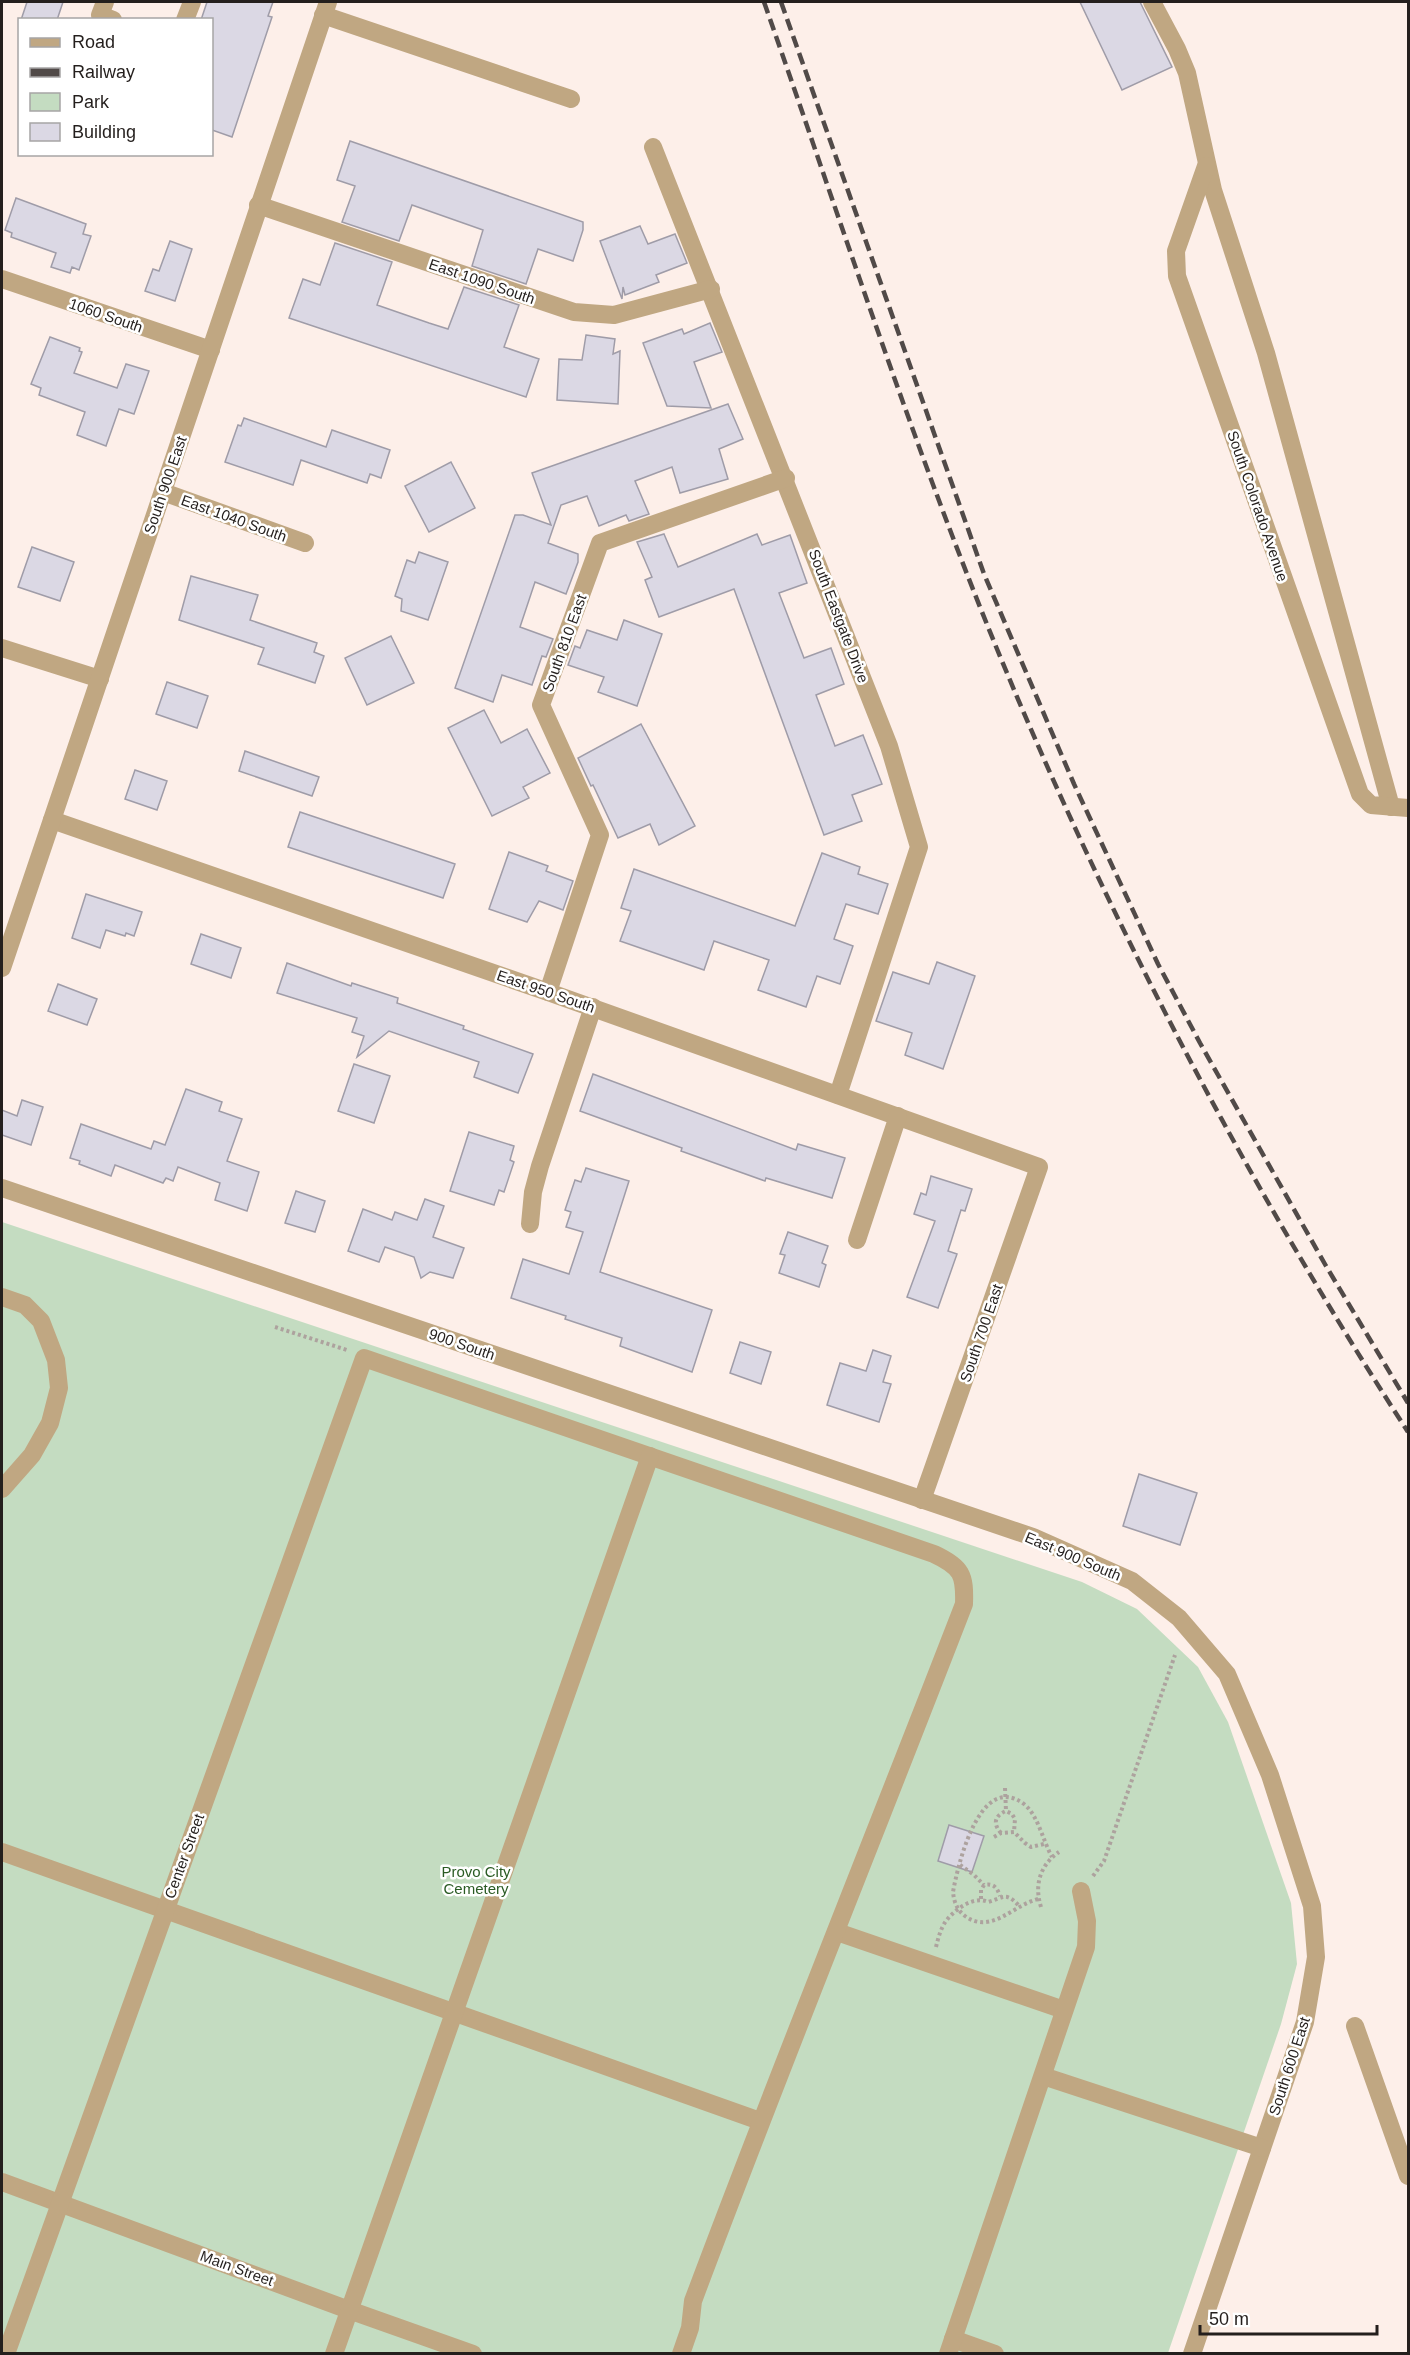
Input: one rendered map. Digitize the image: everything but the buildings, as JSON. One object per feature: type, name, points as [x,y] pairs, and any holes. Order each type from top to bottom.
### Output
[{"type":"street","points":[[105,2],[100,15],[108,18]]},
{"type":"street","points":[[186,18],[192,2]]},
{"type":"street","points":[[1152,2],[1187,74],[1206,166],[1266,353],[1400,808]]},
{"type":"street","points":[[326,8],[571,99]]},
{"type":"street","name":"South 900 East","points":[[2,968],[326,8]]},
{"type":"street","name":"South Eastgate Drive","points":[[653,147],[786,478],[889,746],[919,847],[838,1095]]},
{"type":"street","name":"South Colorado Avenue","points":[[1206,166],[1176,251],[1177,276],[1360,794],[1371,805],[1400,808]]},
{"type":"street","name":"East 1090 South","points":[[258,206],[574,312],[614,315],[711,289]]},
{"type":"street","name":"1060 South","points":[[2,279],[212,350]]},
{"type":"street","name":"South 810 East","points":[[548,992],[600,835],[541,705],[600,543],[786,478]]},
{"type":"street","name":"East 1040 South","points":[[163,492],[305,543]]},
{"type":"street","points":[[2,648],[100,679]]},
{"type":"street","name":"East 950 South","points":[[52,820],[548,992],[1039,1167]]},
{"type":"street","points":[[530,1224],[533,1192],[540,1166],[593,1008]]},
{"type":"street","points":[[857,1240],[898,1116]]},
{"type":"street","name":"South 700 East","points":[[922,1500],[1039,1167]]},
{"type":"street","name":"900 South","points":[[2,1188],[922,1500]]},
{"type":"street","points":[[2,1297],[26,1305],[41,1321],[56,1360],[58,1388],[50,1423],[32,1455],[2,1489]]},
{"type":"street","points":[[364,1358],[934,1554],[952,1562],[959,1571],[964,1584],[964,1604],[837,1932],[760,2121],[693,2301],[690,2328],[681,2354]]},
{"type":"street","name":"Center Street","points":[[6,2354],[364,1358]]},
{"type":"street","points":[[334,2354],[650,1456]]},
{"type":"street","name":"East 900 South","points":[[922,1500],[1033,1537],[1132,1581],[1179,1618],[1204,1646]]},
{"type":"street","name":"South 600 East","points":[[1192,2354],[1305,2022],[1316,1957],[1312,1906],[1270,1774],[1227,1674],[1204,1646]]},
{"type":"street","points":[[2,1852],[760,2121]]},
{"type":"street","points":[[995,2354],[950,2346],[1086,1947],[1087,1921],[1081,1891]]},
{"type":"street","points":[[837,1932],[1064,2010]]},
{"type":"street","points":[[1355,2026],[1408,2176]]},
{"type":"street","points":[[1043,2076],[1262,2148]]},
{"type":"street","name":"Main Street","points":[[2,2182],[473,2354]]},
{"type":"path","points":[[275,1326],[343,1348],[364,1358]]},
{"type":"path","points":[[1081,1891],[1104,1861],[1175,1656]]},
{"type":"path","points":[[1005,1788],[1006,1811]]},
{"type":"path","points":[[1038,1899],[1019,1906],[993,1922],[984,1924],[972,1920],[958,1909],[953,1892],[972,1827],[984,1806],[1005,1798],[1014,1799],[1024,1804],[1032,1812],[1044,1844],[1052,1857]]},
{"type":"path","points":[[1006,1811],[1016,1819],[1014,1832]]},
{"type":"path","points":[[1001,1833],[995,1824],[996,1819],[1006,1811]]},
{"type":"path","points":[[994,1837],[1001,1833],[1014,1832],[1031,1847],[1044,1844]]},
{"type":"path","points":[[1041,1907],[1038,1899],[1038,1881],[1041,1872],[1052,1857],[1059,1852]]},
{"type":"path","points":[[960,1865],[984,1886]]},
{"type":"path","points":[[981,1899],[981,1890],[990,1884],[995,1886],[1000,1896]]},
{"type":"path","points":[[930,1965],[943,1926],[958,1909],[981,1899],[988,1902],[1000,1896],[1012,1899],[1019,1906]]},
{"type":"green space","name":"Provo City Cemetery","points":[[2,1222],[1082,1582],[1137,1609],[1198,1667],[1228,1722],[1291,1903],[1297,1964],[1281,2024],[1168,2353],[2,2354]]},
{"type":"railway","points":[[764,2],[876,327],[935,489],[997,649],[1040,751],[1134,951],[1184,1050],[1292,1244],[1408,1432]]},
{"type":"railway","points":[[781,2],[984,574],[1074,784],[1158,964],[1200,1043],[1326,1266],[1408,1403]]}]
